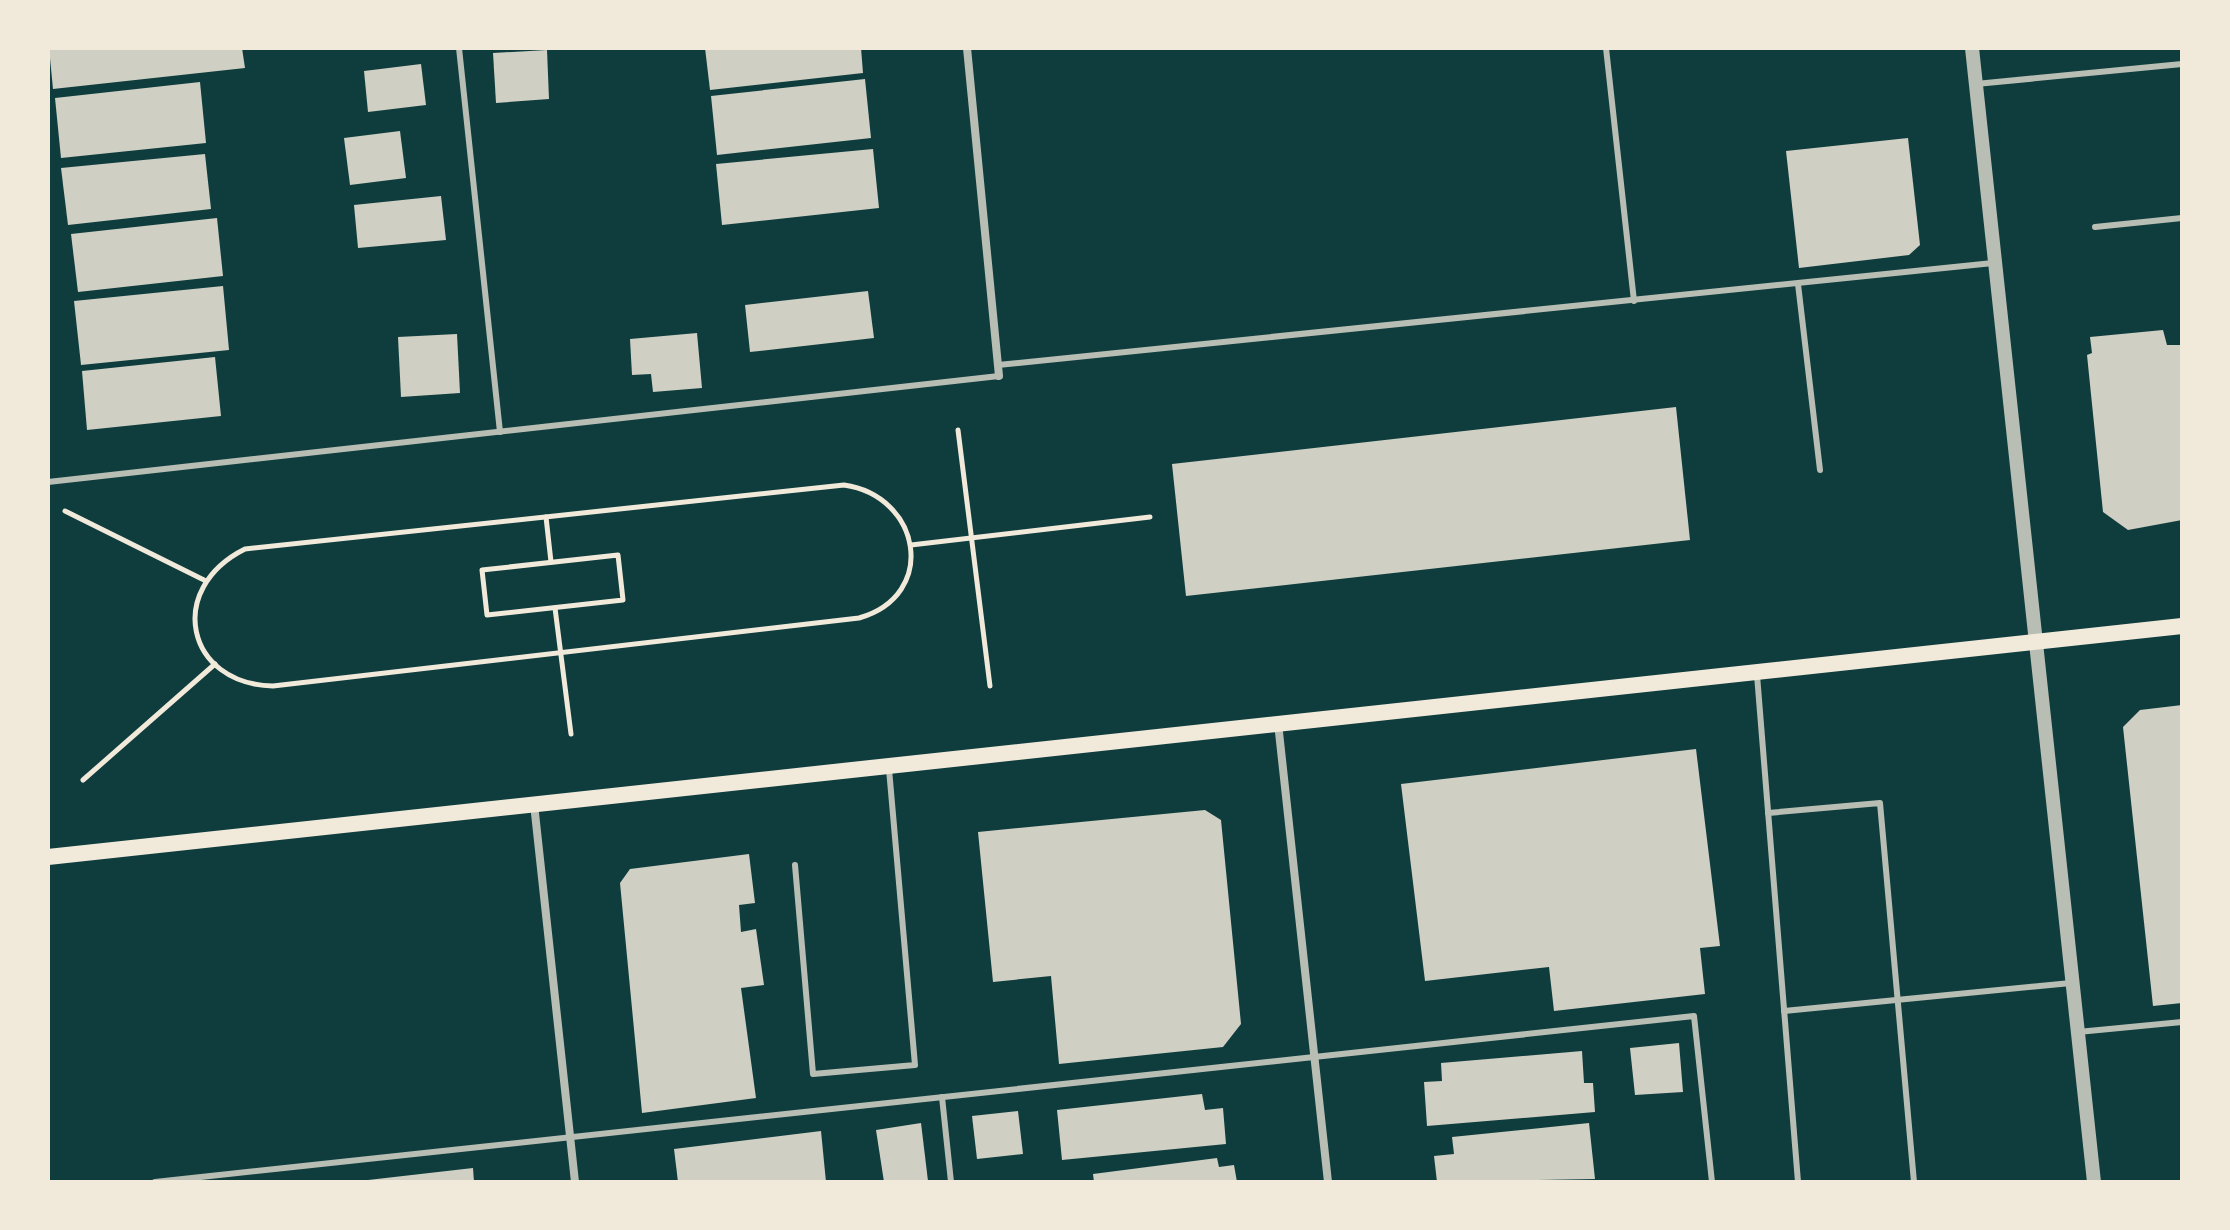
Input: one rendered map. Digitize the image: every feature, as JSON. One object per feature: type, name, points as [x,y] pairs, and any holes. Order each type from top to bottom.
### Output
[{"type":"main road","points":[[48,857],[2182,626]]},
{"type":"street","points":[[967,48],[999,376]]},
{"type":"street","points":[[1972,48],[2094,1182]]},
{"type":"street","points":[[1278,723],[1328,1182]]},
{"type":"street","points":[[534,804],[575,1182]]},
{"type":"lane","points":[[459,48],[500,432]]},
{"type":"lane","points":[[1606,48],[1634,301]]},
{"type":"lane","points":[[1976,84],[2182,64]]},
{"type":"lane","points":[[2095,227],[2182,218]]},
{"type":"lane","points":[[998,365],[1995,263]]},
{"type":"lane","points":[[1798,284],[1820,470]]},
{"type":"lane","points":[[48,482],[999,376]]},
{"type":"lane","points":[[1756,672],[1798,1182]]},
{"type":"lane","points":[[795,865],[813,1074],[915,1065],[889,765]]},
{"type":"lane","points":[[1768,813],[1880,803],[1914,1182]]},
{"type":"lane","points":[[1784,1011],[2072,983]]},
{"type":"lane","points":[[155,1182],[199,1180],[1694,1016],[1712,1182]]},
{"type":"lane","points":[[2078,1032],[2182,1022]]},
{"type":"lane","points":[[942,1097],[951,1182]]},
{"type":"path","points":[[958,430],[990,686]]},
{"type":"path","points":[[844,485],[863,487],[889,503],[900,517],[911,545],[908,579],[891,605],[876,613],[273,686],[242,683],[215,664],[203,650],[195,613],[204,580],[229,557],[245,549],[844,485]]},
{"type":"path","points":[[55,506],[204,580]]},
{"type":"path","points":[[546,517],[551,562]]},
{"type":"path","points":[[911,545],[1150,517]]},
{"type":"path","points":[[618,555],[623,600],[487,615],[482,570],[551,562],[618,555]]},
{"type":"path","points":[[555,608],[571,734]]},
{"type":"path","points":[[83,780],[215,664]]},
{"type":"building","points":[[49,48],[242,48],[245,68],[53,89]]},
{"type":"building","points":[[705,48],[861,48],[863,73],[710,90]]},
{"type":"building","points":[[547,50],[549,99],[496,103],[493,53]]},
{"type":"building","points":[[421,64],[426,105],[368,112],[364,71]]},
{"type":"building","points":[[865,79],[871,138],[717,155],[711,96]]},
{"type":"building","points":[[200,82],[206,143],[61,158],[55,98]]},
{"type":"building","points":[[400,131],[406,178],[350,185],[344,138]]},
{"type":"building","points":[[1908,138],[1920,245],[1909,255],[1799,268],[1786,151]]},
{"type":"building","points":[[873,149],[879,208],[722,225],[716,164]]},
{"type":"building","points":[[205,154],[211,209],[68,225],[61,168]]},
{"type":"building","points":[[441,196],[446,240],[358,248],[354,205]]},
{"type":"building","points":[[217,218],[223,276],[78,292],[71,234]]},
{"type":"building","points":[[223,286],[229,350],[81,365],[74,301]]},
{"type":"building","points":[[868,291],[874,338],[750,352],[745,305]]},
{"type":"building","points":[[2163,330],[2167,345],[2182,345],[2182,520],[2128,530],[2103,512],[2087,355],[2092,353],[2090,337]]},
{"type":"building","points":[[697,333],[702,388],[653,392],[651,374],[632,375],[630,339]]},
{"type":"building","points":[[457,334],[460,393],[401,397],[398,337]]},
{"type":"building","points":[[215,357],[221,416],[87,430],[82,371]]},
{"type":"building","points":[[1676,407],[1690,540],[1186,596],[1172,464]]},
{"type":"building","points":[[2182,705],[2182,1003],[2153,1006],[2123,727],[2140,710]]},
{"type":"building","points":[[1696,749],[1720,946],[1700,948],[1705,994],[1554,1011],[1549,967],[1425,981],[1401,784]]},
{"type":"building","points":[[1205,810],[1221,820],[1241,1024],[1223,1047],[1059,1064],[1051,976],[993,982],[978,832]]},
{"type":"building","points":[[749,854],[755,903],[739,905],[741,932],[756,929],[764,985],[741,988],[756,1098],[642,1113],[620,883],[630,869]]},
{"type":"building","points":[[1679,1043],[1683,1092],[1635,1095],[1630,1048]]},
{"type":"building","points":[[1582,1051],[1584,1083],[1593,1083],[1595,1112],[1427,1126],[1424,1082],[1442,1081],[1441,1063]]},
{"type":"building","points":[[1202,1094],[1205,1110],[1223,1108],[1226,1144],[1062,1160],[1057,1110]]},
{"type":"building","points":[[1018,1111],[1023,1154],[977,1159],[972,1116]]},
{"type":"building","points":[[921,1123],[928,1181],[884,1182],[876,1130]]},
{"type":"building","points":[[1589,1123],[1595,1179],[1437,1182],[1434,1156],[1454,1154],[1452,1137]]},
{"type":"building","points":[[821,1131],[826,1182],[678,1182],[674,1149]]},
{"type":"building","points":[[1217,1158],[1219,1167],[1234,1165],[1237,1182],[1094,1182],[1093,1174]]},
{"type":"building","points":[[473,1168],[474,1182],[368,1180]]}]
